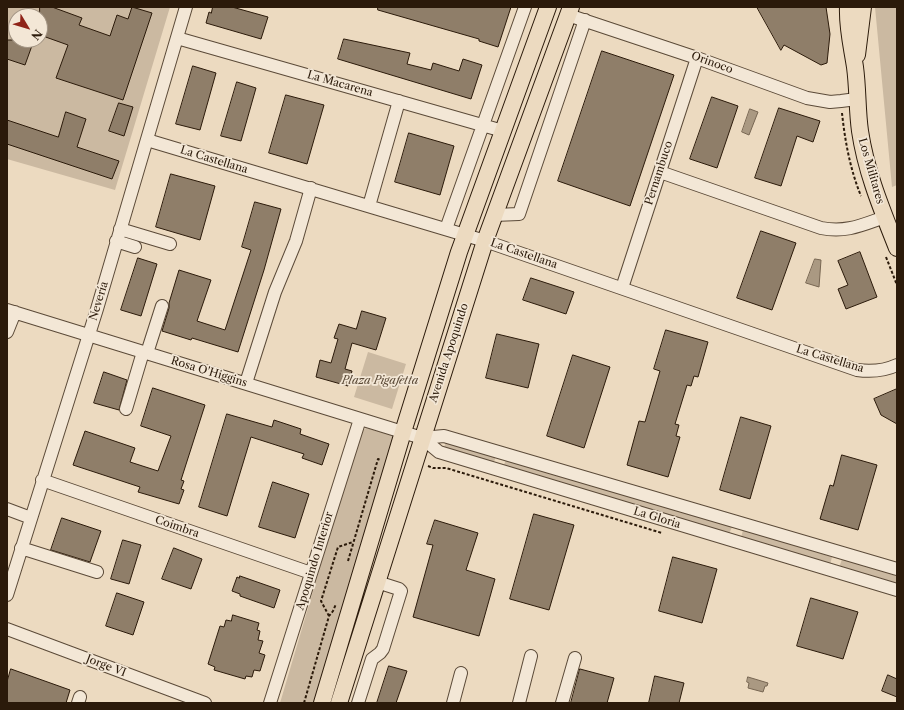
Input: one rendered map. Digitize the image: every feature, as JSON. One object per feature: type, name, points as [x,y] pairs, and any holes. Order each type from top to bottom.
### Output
[{"type":"main road","name":"Avenida Apoquindo","points":[[322,703],[403,432],[465,235],[548,7]]},
{"type":"main road","name":"Los Militares","points":[[848,7],[847,23],[855,68],[860,131],[864,154],[897,248]]},
{"type":"main road","name":"Los Militares","points":[[855,68],[863,7]]},
{"type":"main road","name":"Avenida Apoquindo","points":[[339,703],[485,241],[569,11]]},
{"type":"street","name":"Nevería","points":[[7,595],[88,335],[186,7]]},
{"type":"street","points":[[446,229],[525,7]]},
{"type":"street","name":"Orinoco","points":[[569,11],[585,20],[697,58],[807,98],[830,102],[857,99]]},
{"type":"street","points":[[494,215],[519,214],[585,20]]},
{"type":"street","name":"La Macarena","points":[[177,38],[503,131]]},
{"type":"street","name":"Pernambuco","points":[[622,288],[697,58]]},
{"type":"street","points":[[369,206],[399,101]]},
{"type":"street","name":"La Castellana","points":[[146,140],[485,241],[857,370],[881,370],[897,365]]},
{"type":"street","points":[[660,172],[821,228],[846,230],[885,217]]},
{"type":"street","points":[[246,383],[275,292],[296,241],[311,188]]},
{"type":"street","points":[[120,229],[170,244]]},
{"type":"street","points":[[116,241],[135,247]]},
{"type":"street","points":[[126,409],[162,306]]},
{"type":"street","name":"Rosa O'Higgins","points":[[7,332],[11,311],[403,432]]},
{"type":"street","name":"Apoquindo Interior","points":[[270,703],[360,419]]},
{"type":"street","name":"La Gloria","points":[[403,432],[422,438],[439,452],[897,590]]},
{"type":"street","name":"La Gloria","points":[[422,438],[444,436],[897,569]]},
{"type":"street","points":[[498,469],[496,464],[497,460],[503,454]]},
{"type":"street","name":"Coimbra","points":[[42,480],[311,573]]},
{"type":"street","points":[[7,509],[31,518]]},
{"type":"street","points":[[733,541],[738,523]]},
{"type":"street","points":[[22,548],[97,572]]},
{"type":"street","points":[[835,572],[840,553]]},
{"type":"street","points":[[358,703],[372,659],[383,649],[401,591],[377,582]]},
{"type":"street","name":"Jorge VI","points":[[7,629],[205,703]]},
{"type":"street","points":[[354,654],[372,659]]},
{"type":"street","points":[[518,703],[531,656]]},
{"type":"street","points":[[562,703],[575,658]]},
{"type":"street","points":[[452,703],[461,674]]},
{"type":"path","points":[[348,563],[378,460],[382,460]]},
{"type":"path","points":[[433,468],[446,468],[665,534]]},
{"type":"path","points":[[329,616],[321,601],[338,547],[353,542]]},
{"type":"path","points":[[304,703],[329,616],[336,604]]},
{"type":"green space","points":[[7,7],[170,7],[115,190],[7,159]]},
{"type":"green space","points":[[875,7],[897,7],[897,185],[892,187]]},
{"type":"green space","name":"Plaza Pigafetta","points":[[368,352],[406,364],[392,409],[354,397]]},
{"type":"green space","points":[[366,428],[392,435],[395,442],[316,703],[280,703],[360,432]]},
{"type":"green space","points":[[446,442],[496,456],[493,465],[443,450]]},
{"type":"green space","points":[[506,460],[732,527],[729,534],[503,467]]},
{"type":"green space","points":[[743,530],[832,557],[830,565],[741,538]]},
{"type":"green space","points":[[842,559],[897,576],[897,585],[839,568]]},
{"type":"shaded area","points":[[750,109],[758,112],[749,135],[742,132]]},
{"type":"shaded area","points":[[815,259],[821,260],[819,287],[806,283]]},
{"type":"shaded area","points":[[748,677],[768,683],[763,692],[748,688]]},
{"type":"building","points":[[52,7],[82,18],[79,25],[110,36],[117,15],[128,19],[132,7],[152,13],[123,100],[56,78],[68,45],[48,38],[48,8],[40,8]]},
{"type":"building","points":[[213,7],[232,7],[268,17],[261,39],[206,23],[209,12],[211,13]]},
{"type":"building","points":[[378,7],[511,7],[498,47],[479,41],[479,39],[378,10]]},
{"type":"building","points":[[757,7],[826,7],[830,34],[827,63],[821,65],[784,45],[781,50]]},
{"type":"building","points":[[344,39],[410,53],[407,64],[431,70],[433,63],[459,71],[463,59],[482,65],[471,99],[338,59]]},
{"type":"building","points":[[7,40],[8,48],[31,48],[25,65],[7,59]]},
{"type":"building","points":[[602,51],[674,75],[630,206],[558,181]]},
{"type":"building","points":[[193,66],[216,73],[200,130],[176,124]]},
{"type":"building","points":[[237,82],[256,88],[241,141],[221,136]]},
{"type":"building","points":[[286,95],[324,105],[307,164],[269,153]]},
{"type":"building","points":[[712,97],[738,106],[717,168],[690,159]]},
{"type":"building","points":[[119,103],[133,107],[124,136],[109,131]]},
{"type":"building","points":[[779,108],[820,121],[813,142],[797,136],[781,186],[755,178]]},
{"type":"building","points":[[66,112],[86,119],[77,147],[119,161],[112,179],[7,144],[7,120],[58,137]]},
{"type":"building","points":[[409,133],[454,146],[440,195],[395,182]]},
{"type":"building","points":[[171,174],[215,186],[200,240],[156,227]]},
{"type":"building","points":[[255,202],[281,209],[264,270],[238,352],[192,338],[191,340],[162,331],[179,270],[211,280],[197,321],[225,330],[251,250],[242,247]]},
{"type":"building","points":[[761,231],[796,243],[772,310],[737,298]]},
{"type":"building","points":[[860,252],[877,297],[846,309],[838,289],[848,285],[838,261]]},
{"type":"building","points":[[138,258],[157,264],[141,316],[121,310]]},
{"type":"building","points":[[531,278],[574,292],[566,314],[523,300]]},
{"type":"building","points":[[362,311],[386,318],[376,350],[352,343],[345,369],[352,371],[348,386],[316,377],[320,360],[331,363],[338,339],[334,338],[339,324],[356,329]]},
{"type":"building","points":[[666,330],[708,342],[698,377],[694,376],[691,386],[687,385],[675,424],[679,425],[676,436],[680,437],[668,477],[627,465],[639,421],[645,422],[660,371],[654,369]]},
{"type":"building","points":[[497,334],[539,344],[528,388],[486,378]]},
{"type":"building","points":[[573,355],[610,367],[584,448],[547,436]]},
{"type":"building","points":[[104,372],[127,380],[119,410],[94,403]]},
{"type":"building","points":[[153,388],[205,405],[181,480],[184,481],[181,489],[184,490],[179,504],[138,492],[140,487],[73,465],[85,431],[135,448],[130,462],[158,471],[171,436],[141,426]]},
{"type":"building","points":[[897,389],[897,424],[881,415],[874,399]]},
{"type":"building","points":[[227,414],[272,427],[274,420],[301,429],[300,434],[329,444],[322,465],[302,458],[304,454],[251,437],[227,516],[199,507]]},
{"type":"building","points":[[741,417],[771,426],[750,499],[720,490]]},
{"type":"building","points":[[842,455],[877,465],[858,530],[820,519],[830,485],[833,486]]},
{"type":"building","points":[[273,482],[309,494],[295,538],[259,527]]},
{"type":"building","points":[[534,514],[574,525],[549,610],[510,599]]},
{"type":"building","points":[[62,518],[101,531],[90,562],[51,550]]},
{"type":"building","points":[[435,520],[478,533],[466,570],[495,579],[479,636],[413,617],[433,545],[427,544]]},
{"type":"building","points":[[123,540],[141,545],[129,584],[111,579]]},
{"type":"building","points":[[174,548],[202,559],[191,589],[162,579]]},
{"type":"building","points":[[673,557],[717,569],[702,623],[659,611]]},
{"type":"building","points":[[240,576],[280,590],[274,608],[240,596],[240,594],[232,591],[237,577],[239,578]]},
{"type":"building","points":[[117,593],[144,602],[133,635],[106,626]]},
{"type":"building","points":[[811,598],[858,612],[843,659],[797,646]]},
{"type":"building","points":[[233,615],[259,623],[257,630],[260,631],[258,640],[263,641],[259,653],[265,655],[260,671],[254,670],[252,677],[246,676],[245,679],[214,670],[215,667],[208,664],[220,626],[224,627],[226,620],[231,621]]},
{"type":"building","points":[[389,666],[407,671],[396,703],[377,703]]},
{"type":"building","points":[[11,669],[70,690],[66,703],[7,703],[7,682]]},
{"type":"building","points":[[580,669],[614,678],[607,703],[571,703]]},
{"type":"building","points":[[888,675],[897,679],[897,697],[882,691]]},
{"type":"building","points":[[655,676],[684,683],[679,703],[649,703]]}]
